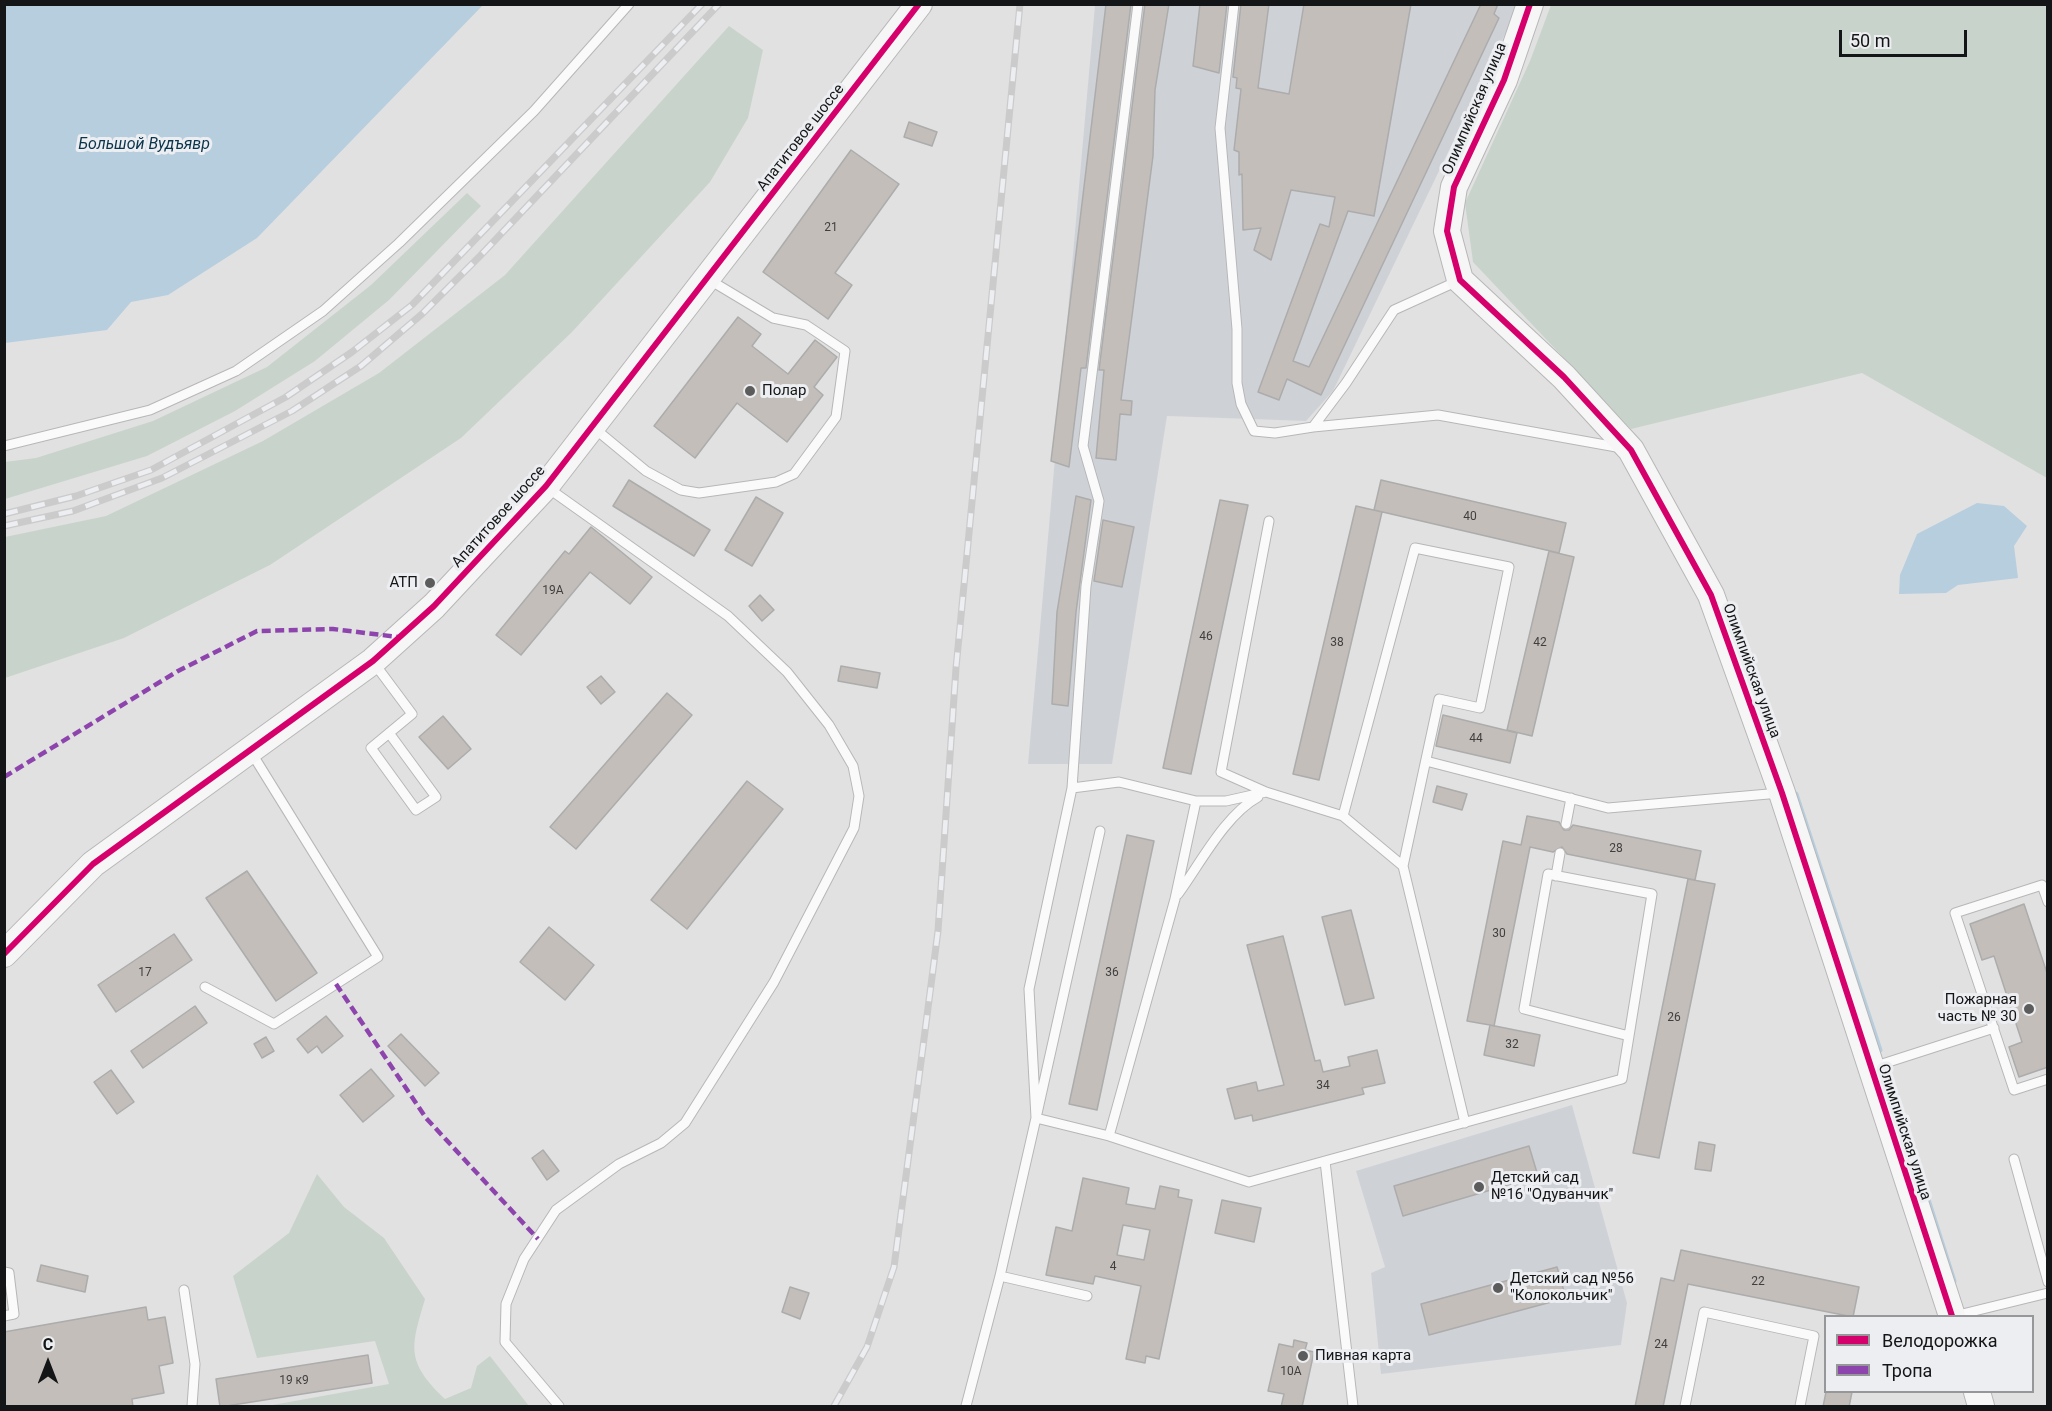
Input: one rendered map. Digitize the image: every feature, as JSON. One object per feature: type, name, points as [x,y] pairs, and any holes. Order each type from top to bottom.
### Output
[{"type":"street","name":"Апатитовое шоссе","points":[[4,954],[93,864],[373,661],[434,606],[546,486],[919,4]]},
{"type":"street","name":"Олимпийская улица","points":[[1530,4],[1504,80],[1454,187],[1447,231],[1460,280],[1564,377],[1631,450],[1710,595],[1782,793],[1952,1315]]},
{"type":"lane","points":[[4,446],[150,410],[236,371],[314,318],[399,243],[534,111],[628,4]]},
{"type":"lane","points":[[1036,1118],[1029,989],[1072,788],[1086,586],[1099,501],[1083,446],[1138,4]]},
{"type":"lane","points":[[1234,4],[1220,128],[1237,329],[1237,383],[1241,404],[1254,431],[1275,433],[1438,415],[1631,450]]},
{"type":"lane","points":[[592,427],[645,471],[681,490],[699,493],[757,487],[794,474],[836,417],[845,351],[806,325],[773,318],[708,278]]},
{"type":"lane","points":[[1313,427],[1346,383],[1394,310],[1460,280]]},
{"type":"lane","points":[[546,486],[728,616],[788,672],[829,725],[853,766],[859,796],[854,828],[774,982],[685,1123],[661,1143],[619,1164],[556,1210],[524,1259],[506,1304],[505,1342],[559,1407]]},
{"type":"lane","points":[[1269,521],[1221,772],[1266,792],[1343,816],[1403,866]]},
{"type":"lane","points":[[1343,816],[1415,548],[1509,567],[1480,708],[1439,699],[1403,866],[1465,1123]]},
{"type":"lane","points":[[373,661],[412,714],[389,733],[371,748],[416,810],[436,797],[389,733]]},
{"type":"lane","points":[[205,987],[274,1024],[378,957],[250,752]]},
{"type":"lane","points":[[1426,761],[1608,808],[1782,793]]},
{"type":"lane","points":[[1072,788],[1119,782],[1196,801],[1226,801],[1266,792]]},
{"type":"lane","points":[[1175,899],[1244,804],[1266,792]]},
{"type":"lane","points":[[1566,824],[1571,798]]},
{"type":"lane","points":[[1109,1136],[1175,899],[1196,801]]},
{"type":"lane","points":[[966,1407],[1000,1276],[1100,831]]},
{"type":"lane","points":[[1556,876],[1560,853]]},
{"type":"lane","points":[[1036,1118],[1109,1136],[1249,1182],[1622,1079],[1629,1036],[1652,894],[1548,874],[1524,1009],[1629,1036]]},
{"type":"lane","points":[[2048,902],[2042,885],[1955,913],[2014,1090],[2048,1079]]},
{"type":"lane","points":[[1870,1068],[1994,1028]]},
{"type":"lane","points":[[2014,1159],[2048,1282]]},
{"type":"lane","points":[[1325,1161],[1353,1407]]},
{"type":"lane","points":[[4,1272],[9,1273],[14,1314],[4,1316]]},
{"type":"lane","points":[[1000,1276],[1087,1296]]},
{"type":"lane","points":[[184,1290],[195,1364],[192,1407]]},
{"type":"lane","points":[[1956,1315],[2048,1293]]},
{"type":"lane","points":[[1685,1407],[1704,1312],[1814,1336],[1800,1407]]},
{"type":"shaded area","points":[[1095,5],[1519,5],[1333,391],[1306,421],[1167,416],[1112,764],[1028,764]]},
{"type":"shaded area","points":[[1551,5],[2047,5],[2047,478],[1862,373],[1631,429],[1473,262],[1465,203],[1530,61]]},
{"type":"shaded area","points":[[729,26],[763,50],[748,118],[710,182],[572,332],[461,438],[270,565],[124,638],[5,678],[5,537],[106,516],[263,441],[379,373],[505,275]]},
{"type":"shaded area","points":[[467,193],[481,206],[389,300],[315,361],[235,411],[147,456],[5,499],[5,462],[36,458],[153,421],[267,367],[371,285]]},
{"type":"shaded area","points":[[1572,1105],[1627,1303],[1621,1345],[1381,1374],[1371,1273],[1385,1267],[1356,1171]]},
{"type":"shaded area","points":[[317,1174],[344,1207],[384,1238],[425,1299],[417,1330],[415,1353],[417,1363],[432,1386],[445,1399],[471,1388],[477,1366],[490,1356],[529,1406],[267,1406],[389,1384],[375,1341],[257,1358],[233,1276],[289,1233]]},
{"type":"water","name":"Большой Вудъявр","points":[[4,5],[483,5],[257,238],[168,295],[131,302],[107,330],[5,343]]},
{"type":"water","points":[[1977,503],[2004,506],[2027,526],[2014,546],[2018,578],[1958,585],[1946,593],[1899,594],[1900,575],[1917,534]]},
{"type":"building","points":[[1106,4],[1131,4],[1086,368],[1081,368],[1069,467],[1051,461]]},
{"type":"building","points":[[1145,4],[1169,4],[1155,90],[1153,156],[1121,400],[1132,401],[1131,415],[1120,414],[1116,460],[1096,458],[1104,370],[1099,370]]},
{"type":"building","points":[[1200,4],[1227,4],[1219,73],[1193,66]]},
{"type":"building","points":[[1241,4],[1269,4],[1258,88],[1289,94],[1304,4],[1411,4],[1374,216],[1348,211],[1293,361],[1309,367],[1481,4],[1498,4],[1494,14],[1499,18],[1321,395],[1287,379],[1279,400],[1258,392],[1320,224],[1329,227],[1335,197],[1291,190],[1271,260],[1254,250],[1261,228],[1243,230],[1242,174],[1239,175],[1239,152],[1234,150],[1241,89],[1236,88],[1237,78],[1233,77]]},
{"type":"building","points":[[909,122],[937,132],[932,146],[904,137]]},
{"type":"building","points":[[851,150],[899,184],[835,273],[852,285],[828,319],[763,272]]},
{"type":"building","name":"Полар","points":[[738,317],[761,334],[752,346],[788,374],[815,340],[837,357],[814,387],[823,395],[787,442],[737,403],[695,458],[654,426]]},
{"type":"building","points":[[629,480],[710,530],[694,556],[613,506]]},
{"type":"building","points":[[1381,480],[1566,523],[1559,553],[1374,510]]},
{"type":"building","points":[[1076,496],[1091,500],[1076,612],[1068,706],[1052,704],[1057,612]]},
{"type":"building","points":[[756,497],[783,513],[752,566],[725,550]]},
{"type":"building","points":[[1220,500],[1248,505],[1191,774],[1163,768]]},
{"type":"building","points":[[1356,506],[1382,512],[1319,780],[1293,774]]},
{"type":"building","points":[[1103,520],[1134,527],[1122,587],[1094,581]]},
{"type":"building","points":[[591,527],[652,577],[630,604],[590,572],[521,655],[496,635],[565,551],[569,554]]},
{"type":"building","points":[[1549,551],[1574,557],[1532,736],[1507,730]]},
{"type":"building","points":[[760,595],[774,610],[762,621],[749,606]]},
{"type":"building","points":[[841,666],[880,673],[877,688],[838,681]]},
{"type":"building","points":[[601,676],[615,692],[601,704],[587,687]]},
{"type":"building","points":[[667,693],[692,715],[576,849],[550,827]]},
{"type":"building","points":[[1443,715],[1517,733],[1510,763],[1436,746]]},
{"type":"building","points":[[443,716],[471,749],[448,769],[419,737]]},
{"type":"building","points":[[747,781],[783,809],[687,929],[651,900]]},
{"type":"building","points":[[1437,786],[1467,794],[1462,810],[1433,802]]},
{"type":"building","points":[[1527,816],[1559,822],[1564,830],[1569,830],[1573,825],[1701,851],[1695,880],[1567,854],[1562,847],[1553,852],[1530,847],[1494,1026],[1540,1035],[1534,1066],[1484,1055],[1490,1025],[1467,1021],[1503,841],[1521,845]]},
{"type":"building","points":[[1127,835],[1154,841],[1097,1110],[1069,1104]]},
{"type":"building","points":[[247,871],[317,973],[276,1001],[206,898]]},
{"type":"building","points":[[1688,879],[1715,884],[1659,1158],[1633,1153]]},
{"type":"building","name":"Пожарная часть № 30","points":[[2024,904],[2048,976],[2048,1067],[2019,1077],[2009,1047],[2022,1042],[1994,956],[1982,960],[1970,924]]},
{"type":"building","points":[[1351,910],[1374,998],[1345,1005],[1322,917]]},
{"type":"building","points":[[549,927],[594,965],[565,1000],[520,962]]},
{"type":"building","points":[[174,934],[192,960],[116,1012],[98,985]]},
{"type":"building","points":[[1283,936],[1315,1061],[1320,1060],[1323,1072],[1350,1066],[1348,1057],[1377,1050],[1385,1083],[1362,1088],[1364,1094],[1253,1121],[1252,1115],[1235,1119],[1227,1089],[1256,1082],[1258,1091],[1284,1085],[1247,945]]},
{"type":"building","points":[[195,1006],[207,1023],[143,1068],[131,1051]]},
{"type":"building","points":[[326,1016],[343,1036],[322,1053],[317,1046],[308,1053],[297,1039]]},
{"type":"building","points":[[401,1034],[439,1073],[425,1086],[388,1046]]},
{"type":"building","points":[[266,1037],[274,1051],[262,1058],[254,1044]]},
{"type":"building","points":[[371,1069],[394,1096],[363,1122],[340,1095]]},
{"type":"building","points":[[111,1070],[134,1102],[117,1114],[94,1082]]},
{"type":"building","points":[[1699,1142],[1715,1145],[1711,1171],[1695,1169]]},
{"type":"building","points":[[1529,1146],[1538,1176],[1403,1216],[1394,1186]]},
{"type":"building","points":[[543,1150],[559,1171],[547,1180],[532,1158]]},
{"type":"building","points":[[1083,1178],[1129,1188],[1126,1204],[1155,1209],[1160,1186],[1179,1190],[1178,1197],[1192,1200],[1159,1359],[1146,1356],[1145,1363],[1126,1359],[1141,1286],[1095,1276],[1093,1284],[1046,1275],[1056,1227],[1072,1231]],"holes":[[[1123,1225],[1150,1230],[1144,1260],[1117,1255]]]},
{"type":"building","points":[[1222,1200],[1261,1208],[1254,1242],[1215,1233]]},
{"type":"building","points":[[1681,1250],[1859,1287],[1853,1315],[1843,1315],[1688,1284],[1663,1407],[1635,1407],[1661,1278],[1674,1281]]},
{"type":"building","points":[[41,1265],[88,1276],[85,1292],[37,1281]]},
{"type":"building","points":[[1557,1267],[1566,1298],[1429,1335],[1421,1304]]},
{"type":"building","points":[[790,1287],[809,1293],[800,1319],[782,1312]]},
{"type":"building","points":[[146,1307],[148,1320],[165,1317],[173,1363],[159,1366],[164,1393],[132,1399],[133,1407],[4,1407],[4,1332]]},
{"type":"building","points":[[1294,1340],[1307,1343],[1305,1350],[1314,1352],[1302,1407],[1281,1407],[1284,1394],[1268,1391],[1279,1344],[1293,1347]]},
{"type":"building","points":[[368,1355],[372,1383],[220,1407],[216,1379]]},
{"type":"building","points":[[1826,1393],[1852,1393],[1849,1407],[1823,1407]]},
{"type":"waterway","points":[[1796,794],[1880,1050]]},
{"type":"waterway","points":[[1889,1077],[1954,1281]]},
{"type":"railway","points":[[4,514],[76,496],[151,470],[286,397],[352,352],[412,305],[702,4]]},
{"type":"railway","points":[[4,526],[73,511],[162,478],[292,411],[361,366],[422,314],[480,256],[719,4]]},
{"type":"railway","points":[[834,1406],[867,1347],[894,1267],[938,931],[956,668],[1020,4]]},
{"type":"marked path","points":[[4,777],[178,671],[257,631],[333,629],[398,637]]},
{"type":"marked path","points":[[336,984],[426,1118],[538,1239]]},
{"type":"cycle path","points":[[4,954],[93,864],[373,661],[434,606],[546,486],[919,4]]},
{"type":"cycle path","points":[[1530,4],[1504,80],[1454,187],[1447,231],[1460,280],[1564,377],[1631,450],[1711,595],[1782,793],[1952,1315]]},
{"type":"place","name":"Полар","points":[[750,391]]},
{"type":"place","name":"АТП","points":[[430,583]]},
{"type":"place","name":"Пожарная часть № 30","points":[[2029,1009]]},
{"type":"place","name":"Детский сад №16 \"Одуванчик\"","points":[[1479,1187]]},
{"type":"place","name":"Детский сад №56 \"Колокольчик\"","points":[[1498,1288]]},
{"type":"place","name":"Пивная карта","points":[[1303,1356]]}]
